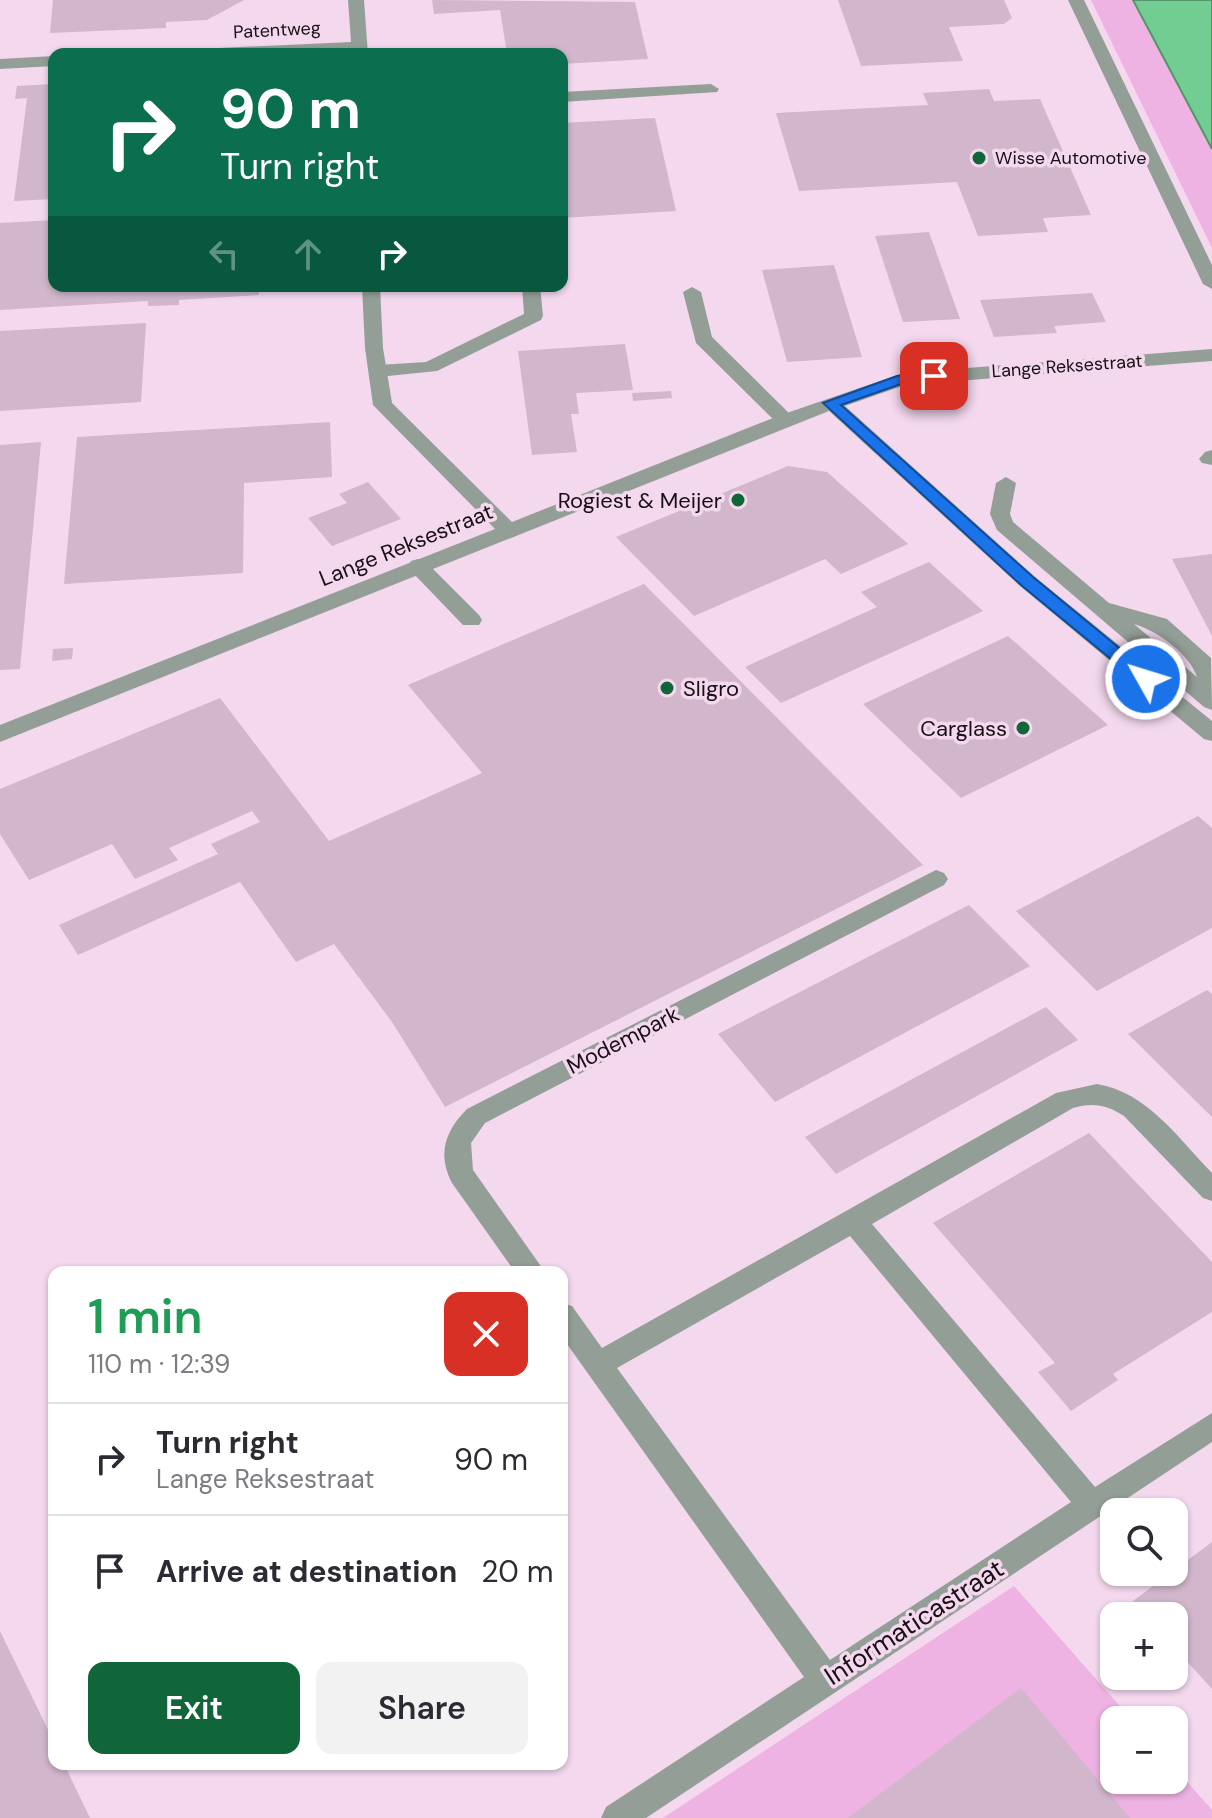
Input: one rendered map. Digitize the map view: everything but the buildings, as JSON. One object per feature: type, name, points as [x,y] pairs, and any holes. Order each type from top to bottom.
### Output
[{"type":"street","points":[[356,0],[359,48]]},
{"type":"street","points":[[1076,0],[1212,284]]},
{"type":"street","points":[[0,64],[48,61]]},
{"type":"street","points":[[568,97],[711,89]]},
{"type":"street","points":[[371,292],[383,405],[508,530]]},
{"type":"street","points":[[378,371],[430,367],[534,316],[532,292]]},
{"type":"street","points":[[692,292],[703,339],[785,420]]},
{"type":"street","name":"Lange Reksestraat","points":[[0,734],[785,420],[903,379],[1212,355]]},
{"type":"street","points":[[831,403],[1027,581],[1212,733]]},
{"type":"street","points":[[1006,483],[1000,514],[1004,525],[1212,702]]},
{"type":"street","points":[[418,566],[471,620]]},
{"type":"street","points":[[1101,607],[1159,624],[1203,663],[1212,691]]},
{"type":"street","name":"Modempark","points":[[527,1266],[461,1175],[455,1159],[456,1143],[469,1122],[936,879]]},
{"type":"street","points":[[597,1365],[1065,1100],[1093,1093],[1108,1095],[1136,1109],[1212,1190]]},
{"type":"street","points":[[853,1221],[1092,1505]]},
{"type":"street","points":[[568,1324],[826,1681]]},
{"type":"street","name":"Informaticastraat","points":[[617,1818],[1212,1426]]},
{"type":"shaded area","points":[[1091,0],[1133,0],[1212,149],[1212,248]]},
{"type":"shaded area","points":[[1133,0],[1212,0],[1212,149]]},
{"type":"shaded area","points":[[1014,1586],[1100,1684],[1100,1690],[1106,1690],[1120,1706],[1100,1706],[1100,1794],[1188,1794],[1188,1783],[1212,1810],[1212,1818],[663,1818]]},
{"type":"place","name":"Wisse Automotive","points":[[979,158]]},
{"type":"place","name":"Rogiest & Meijer","points":[[738,500]]},
{"type":"place","name":"Sligro","points":[[667,688]]},
{"type":"place","name":"Carglass","points":[[1023,728]]},
{"type":"route","points":[[934,376],[903,379],[831,403],[1027,581],[1146,679]]}]
